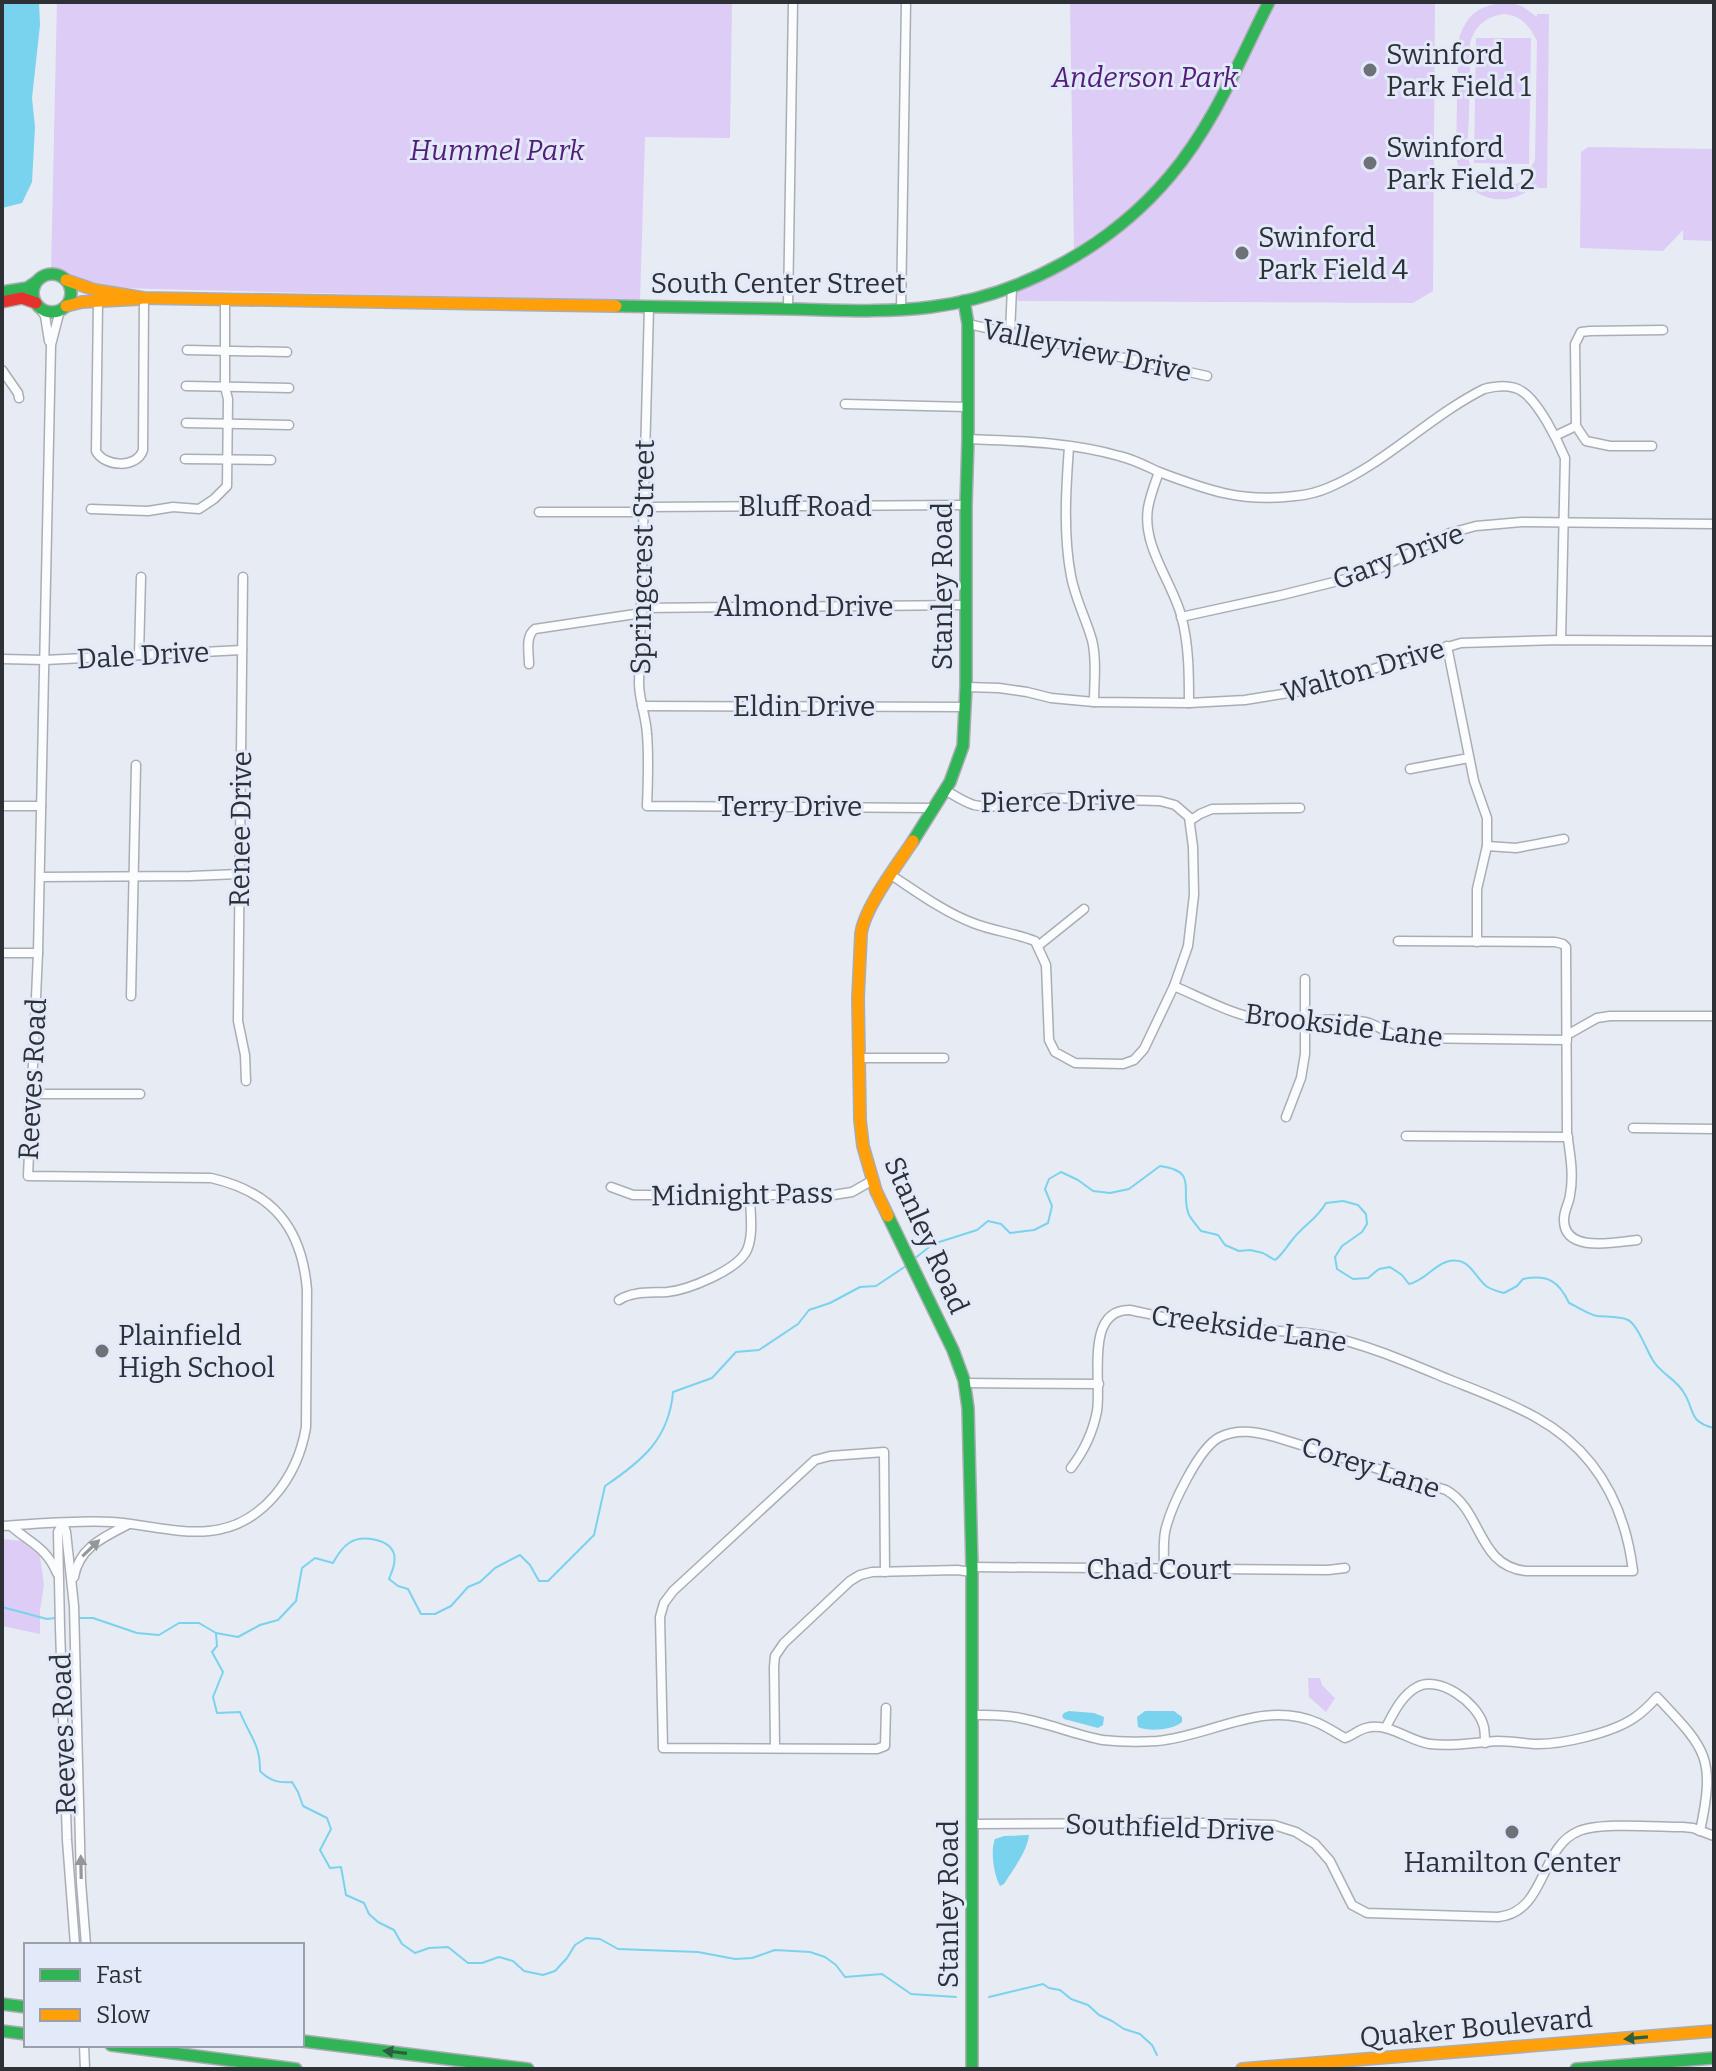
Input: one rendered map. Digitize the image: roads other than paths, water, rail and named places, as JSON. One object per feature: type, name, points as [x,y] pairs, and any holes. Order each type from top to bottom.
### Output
[{"type":"main road","name":"South Center Street","points":[[62,308],[75,301],[124,302],[144,298],[901,310],[964,301],[1012,287],[1059,266],[1100,241],[1128,219],[1171,176],[1193,146],[1269,2]]},
{"type":"main road","points":[[2,292],[27,288],[51,274],[66,280],[70,296],[62,308],[49,311],[22,298],[2,302]]},
{"type":"main road","name":"South Center Street","points":[[66,280],[93,291],[144,298]]},
{"type":"main road","points":[[37,282],[33,292],[38,305]]},
{"type":"main road","name":"Stanley Road","points":[[964,301],[968,324],[966,707],[960,757],[945,790],[862,925],[858,1058],[863,1146],[873,1180],[953,1350],[968,1408],[972,1570],[972,2069]]},
{"type":"main road","points":[[2,2004],[24,2007]]},
{"type":"main road","points":[[2,2031],[24,2034]]},
{"type":"main road","name":"Quaker Boulevard","points":[[1242,2069],[1714,2031]]},
{"type":"main road","points":[[304,2041],[528,2069]]},
{"type":"main road","points":[[126,2047],[296,2069]]},
{"type":"main road","name":"Quaker Boulevard","points":[[1576,2069],[1714,2058]]},
{"type":"street","points":[[788,308],[793,2]]},
{"type":"street","points":[[901,310],[906,2]]},
{"type":"street","points":[[1010,334],[1012,287]]},
{"type":"street","points":[[98,302],[96,451],[101,459],[108,462],[132,462],[142,453],[144,298]]},
{"type":"street","points":[[91,509],[199,509],[227,486],[225,299]]},
{"type":"street","name":"Reeves Road","points":[[38,305],[45,316],[51,345],[38,953],[28,1176],[192,1177],[225,1181],[271,1205],[289,1225],[301,1250],[307,1290],[306,1427],[303,1444],[295,1467],[261,1509],[236,1525],[210,1531],[183,1531],[111,1522],[63,1523]]},
{"type":"street","name":"Springcrest Street","points":[[647,806],[648,734],[639,683],[649,307]]},
{"type":"street","name":"Reeves Road","points":[[51,345],[62,308]]},
{"type":"street","name":"Valleyview Drive","points":[[968,324],[1207,376]]},
{"type":"street","points":[[1652,446],[1610,446],[1586,441],[1576,426],[1575,344],[1581,332],[1663,330]]},
{"type":"street","points":[[187,350],[287,352]]},
{"type":"street","points":[[2,370],[19,398]]},
{"type":"street","points":[[186,386],[289,388]]},
{"type":"street","points":[[968,439],[1030,441],[1122,456],[1228,495],[1270,499],[1315,493],[1330,487],[1368,466],[1479,391],[1490,387],[1507,387],[1524,393],[1555,436],[1565,458],[1561,640]]},
{"type":"street","points":[[845,404],[967,407]]},
{"type":"street","points":[[186,423],[289,425]]},
{"type":"street","points":[[1555,436],[1576,426]]},
{"type":"street","points":[[1069,447],[1067,500],[1070,572],[1092,642],[1094,702]]},
{"type":"street","points":[[185,459],[271,460]]},
{"type":"street","points":[[1159,472],[1148,507],[1149,534],[1181,617],[1189,666],[1189,703]]},
{"type":"street","name":"Bluff Road","points":[[539,512],[966,505]]},
{"type":"street","name":"Gary Drive","points":[[1181,617],[1370,573],[1464,529],[1494,524],[1563,522],[1714,524]]},
{"type":"street","points":[[139,655],[141,577]]},
{"type":"street","name":"Renee Drive","points":[[243,577],[238,1021],[245,1055],[246,1081]]},
{"type":"street","name":"Almond Drive","points":[[529,664],[529,637],[535,629],[642,610],[966,605]]},
{"type":"street","name":"Walton Drive","points":[[966,687],[999,688],[1094,702],[1189,703],[1273,697],[1313,689],[1447,646],[1479,641],[1714,641]]},
{"type":"street","points":[[1447,646],[1474,781],[1487,818],[1487,846],[1477,889],[1477,942]]},
{"type":"street","name":"Dale Drive","points":[[2,659],[45,660],[242,650]]},
{"type":"street","name":"Eldin Drive","points":[[642,706],[966,707]]},
{"type":"street","points":[[1410,769],[1469,758]]},
{"type":"street","points":[[131,996],[136,765]]},
{"type":"street","name":"Pierce Drive","points":[[945,790],[982,806],[1051,798],[1160,801],[1175,805],[1191,820]]},
{"type":"street","points":[[2,806],[41,806]]},
{"type":"street","name":"Terry Drive","points":[[647,806],[933,808]]},
{"type":"street","points":[[891,875],[944,909],[971,922],[1035,941],[1046,965],[1051,1047],[1075,1063],[1123,1064],[1134,1060],[1144,1049],[1174,986],[1188,946],[1193,914],[1191,820],[1212,809],[1300,808]]},
{"type":"street","points":[[1487,846],[1516,848],[1564,839]]},
{"type":"street","points":[[40,877],[239,874]]},
{"type":"street","points":[[1038,946],[1084,909]]},
{"type":"street","points":[[1398,941],[1563,944],[1566,953],[1568,1137],[1571,1147],[1571,1194],[1564,1214],[1564,1226],[1571,1237],[1583,1243],[1637,1240]]},
{"type":"street","points":[[2,953],[38,953]]},
{"type":"street","points":[[1286,1117],[1303,1067],[1305,979]]},
{"type":"street","name":"Brookside Lane","points":[[1174,986],[1241,1014],[1264,1020],[1367,1022],[1398,1038],[1567,1037],[1597,1018],[1610,1016],[1714,1016]]},
{"type":"street","points":[[858,1058],[944,1058]]},
{"type":"street","points":[[31,1094],[140,1094]]},
{"type":"street","points":[[1633,1128],[1714,1129]]},
{"type":"street","points":[[1406,1136],[1568,1137]]},
{"type":"street","name":"Midnight Pass","points":[[611,1187],[633,1195],[842,1194],[873,1180]]},
{"type":"street","points":[[619,1300],[628,1294],[674,1291],[693,1286],[737,1263],[750,1242],[750,1195]]},
{"type":"street","name":"Creekside Lane","points":[[1071,1468],[1094,1427],[1099,1384],[1099,1335],[1113,1314],[1123,1310],[1227,1328],[1311,1334],[1357,1343],[1526,1412],[1560,1433],[1588,1461],[1612,1496],[1624,1524],[1633,1571]]},
{"type":"street","points":[[964,1383],[1099,1384]]},
{"type":"street","name":"Corey Lane","points":[[1164,1569],[1168,1519],[1196,1461],[1208,1446],[1221,1437],[1248,1431],[1446,1490],[1465,1506],[1496,1559],[1509,1568],[1526,1571],[1633,1571]]},
{"type":"street","points":[[885,1572],[884,1452],[815,1460],[668,1597],[660,1624],[663,1748],[877,1749],[885,1746],[886,1708]]},
{"type":"street","points":[[6,1526],[63,1523]]},
{"type":"street","name":"Reeves Road","points":[[63,1523],[58,1532],[58,1577],[67,1840],[75,1943]]},
{"type":"street","name":"Reeves Road","points":[[63,1523],[75,1624],[81,1882],[86,1943]]},
{"type":"street","points":[[72,1586],[76,1567],[86,1550],[128,1524]]},
{"type":"street","points":[[6,1526],[40,1547],[53,1564],[58,1577]]},
{"type":"street","name":"Chad Court","points":[[775,1748],[774,1664],[779,1649],[854,1577],[866,1573],[1345,1568]]},
{"type":"street","points":[[1386,1727],[1405,1697],[1419,1686],[1433,1683],[1443,1685],[1474,1709],[1483,1724],[1485,1743]]},
{"type":"street","points":[[971,1715],[1020,1717],[1093,1737],[1128,1741],[1172,1739],[1265,1715],[1304,1719],[1345,1738],[1364,1728],[1386,1727],[1418,1742],[1443,1745],[1512,1741],[1535,1744],[1578,1739],[1632,1720],[1657,1697],[1694,1738],[1705,1759],[1709,1786],[1700,1831]]},
{"type":"street","name":"Southfield Drive","points":[[972,1824],[1274,1825],[1296,1832],[1317,1846],[1330,1861],[1352,1905],[1362,1911],[1430,1916],[1498,1917],[1515,1912],[1537,1890],[1559,1846],[1570,1835],[1585,1829],[1606,1826],[1683,1827],[1714,1836]]},
{"type":"street","points":[[84,2047],[85,2067]]},
{"type":"water","points":[[2,2],[39,2],[40,25],[32,98],[35,127],[32,182],[22,203],[2,208]]},
{"type":"water","points":[[1069,1711],[1104,1717],[1103,1725],[1098,1728],[1064,1719],[1062,1716]]},
{"type":"water","points":[[1145,1711],[1174,1711],[1182,1717],[1182,1722],[1167,1728],[1143,1729],[1138,1727],[1137,1717]]},
{"type":"water","points":[[1029,1835],[1026,1848],[1000,1886],[993,1863],[995,1839]]},
{"type":"waterway","points":[[914,1259],[933,1244],[977,1230],[988,1221],[1001,1224],[1010,1233],[1034,1230],[1048,1223],[1052,1206],[1045,1189],[1049,1179],[1061,1172],[1093,1191],[1110,1193],[1129,1189],[1160,1166],[1172,1169],[1184,1178],[1189,1215],[1201,1231],[1218,1235],[1225,1245],[1239,1251],[1263,1253],[1275,1260],[1326,1203],[1343,1201],[1358,1205],[1366,1214],[1367,1224],[1362,1232],[1342,1246],[1335,1257],[1337,1269],[1353,1279],[1368,1278],[1379,1269],[1390,1267],[1409,1284],[1441,1264],[1460,1261],[1470,1267],[1486,1286],[1504,1293],[1523,1279],[1551,1281],[1561,1289],[1569,1303],[1597,1316],[1621,1318],[1632,1323],[1654,1362],[1681,1388],[1696,1419],[1714,1428]]},
{"type":"waterway","points":[[77,1618],[93,1618],[137,1633],[159,1635],[179,1623],[199,1623],[216,1633],[238,1637],[260,1625],[278,1620],[296,1601],[302,1568],[315,1558],[333,1563],[346,1545],[360,1539],[387,1544],[394,1554],[389,1579],[408,1589],[421,1614],[435,1614],[451,1606],[468,1587],[520,1555],[539,1581],[548,1581],[594,1535],[605,1486],[642,1458],[659,1436],[666,1423],[673,1392],[712,1378],[736,1352],[759,1350],[798,1324],[809,1310],[860,1287],[876,1286],[906,1266]]},
{"type":"waterway","points":[[2,1607],[47,1619],[55,1618]]},
{"type":"waterway","points":[[216,1634],[217,1646],[212,1652],[223,1672],[213,1697],[217,1713],[240,1712],[256,1747],[260,1771],[274,1781],[292,1782],[303,1806],[327,1818],[331,1829],[320,1850],[330,1868],[341,1867],[346,1895],[364,1903],[369,1914],[394,1930],[402,1944],[415,1953],[429,1948],[448,1947],[468,1963],[482,1963],[499,1957],[513,1961],[524,1971],[543,1975],[555,1971],[575,1945],[586,1938],[600,1939],[618,1949],[698,1952],[735,1959],[752,1958],[775,1950],[810,1952],[825,1957],[845,1977],[882,1974],[911,1994],[956,1997]]},
{"type":"waterway","points":[[989,1997],[1043,1984],[1088,2005],[1124,2029],[1140,2034],[1152,2045],[1157,2055]]},
{"type":"waterway","points":[[2,2068],[6,2069]]},
{"type":"place","name":"Swinford Park Field 1","points":[[1370,70]]},
{"type":"place","name":"Swinford Park Field 2","points":[[1370,163]]},
{"type":"place","name":"Swinford Park Field 4","points":[[1242,253]]},
{"type":"place","name":"Plainfield High School","points":[[102,1351]]},
{"type":"place","name":"Hamilton Center","points":[[1512,1832]]},
{"type":"park label","name":"Anderson Park","points":[[1145,77]]},
{"type":"park label","name":"Hummel Park","points":[[497,150]]}]
